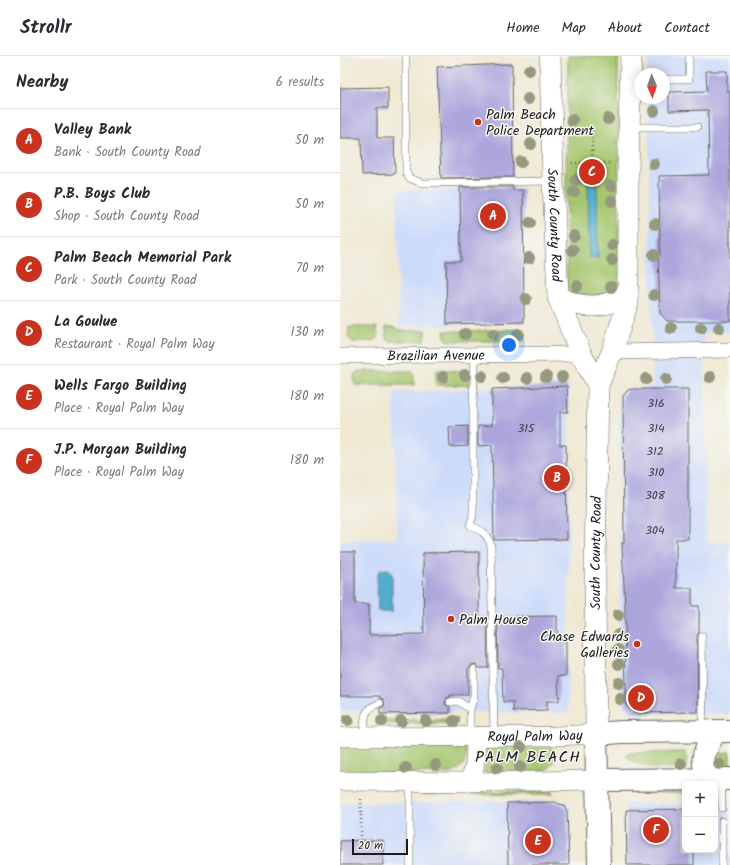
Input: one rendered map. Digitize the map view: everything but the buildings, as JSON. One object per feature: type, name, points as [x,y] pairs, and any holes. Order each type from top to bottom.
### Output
[{"type":"main road","name":"South County Road","points":[[550,56],[558,297],[581,354],[598,385]]},
{"type":"main road","name":"South County Road","points":[[632,56],[634,71]]},
{"type":"main road","name":"South County Road","points":[[599,865],[596,734],[595,566],[598,385],[612,352],[628,302],[629,127],[634,87]]},
{"type":"main road","points":[[558,297],[571,303],[586,306],[601,305],[615,301],[628,294]]},
{"type":"main road","points":[[716,732],[706,748],[703,761],[706,772],[721,779]]},
{"type":"main road","name":"Royal Palm Way","points":[[596,734],[716,732]]},
{"type":"main road","points":[[598,780],[721,779]]},
{"type":"street","points":[[612,352],[730,350]]},
{"type":"street","name":"Brazilian Avenue","points":[[340,356],[581,354]]},
{"type":"street","name":"Royal Palm Way","points":[[340,737],[556,736],[596,734]]},
{"type":"street","points":[[468,782],[474,773],[480,736]]},
{"type":"street","points":[[340,781],[468,782],[598,780]]},
{"type":"lane","points":[[406,56],[406,172],[409,178],[422,182],[553,181]]},
{"type":"lane","points":[[670,79],[689,79],[689,56]]},
{"type":"lane","points":[[629,127],[697,127]]},
{"type":"lane","points":[[475,354],[473,404],[473,516],[470,525],[483,532],[490,541],[491,546],[480,736]]},
{"type":"lane","points":[[702,636],[716,732]]},
{"type":"lane","points":[[470,709],[474,696],[474,668]]},
{"type":"lane","points":[[450,702],[458,701],[470,709],[480,736]]},
{"type":"lane","points":[[365,737],[364,724],[366,712],[369,708],[380,703]]},
{"type":"lane","points":[[721,779],[722,808]]},
{"type":"lane","points":[[410,781],[410,865]]},
{"type":"lane","points":[[722,821],[722,865]]},
{"type":"path","points":[[592,129],[592,163]]},
{"type":"path","points":[[568,163],[612,163]]},
{"type":"path","points":[[360,798],[362,841]]},
{"type":"shaded area","points":[[648,56],[730,56],[730,332],[704,333],[707,542],[730,542],[730,714],[630,714],[621,702],[619,393],[629,388],[653,387],[648,104],[670,104],[670,68],[648,68]]},
{"type":"shaded area","points":[[524,188],[525,323],[399,327],[397,191]]},
{"type":"shaded area","points":[[569,385],[568,713],[340,711],[340,540],[397,539],[394,392]]},
{"type":"shaded area","points":[[565,801],[570,809],[571,865],[340,865],[340,803]]},
{"type":"shaded area","points":[[718,803],[730,803],[730,865],[627,865],[625,804],[682,804],[682,853],[718,853]]},
{"type":"green space","points":[[568,56],[618,56],[619,281],[618,288],[612,294],[584,296],[569,292],[567,287],[566,189]]},
{"type":"green space","points":[[349,327],[377,327],[378,338],[374,341],[352,342],[348,338]]},
{"type":"green space","points":[[386,327],[394,327],[403,331],[426,330],[424,341],[389,341],[386,338]]},
{"type":"green space","points":[[525,330],[525,341],[448,341],[445,337],[444,331]]},
{"type":"green space","points":[[437,370],[469,371],[471,385],[436,385]]},
{"type":"green space","points":[[357,371],[412,371],[414,374],[414,385],[355,385],[354,376]]},
{"type":"green space","points":[[457,719],[456,723],[381,724],[379,720]]},
{"type":"green space","points":[[340,742],[465,744],[466,758],[460,768],[451,773],[340,774]]},
{"type":"green space","points":[[486,743],[549,744],[554,751],[554,759],[551,766],[545,771],[485,773]]},
{"type":"green space","points":[[685,752],[685,768],[661,769],[646,767],[632,761],[626,756],[628,753]]},
{"type":"green space","points":[[730,752],[730,768],[715,768],[712,754]]},
{"type":"green space","points":[[630,790],[682,790],[682,793],[630,793]]},
{"type":"green space","points":[[553,791],[553,794],[424,795],[428,792]]},
{"type":"water","points":[[588,178],[597,178],[598,258],[589,258]]},
{"type":"water","points":[[380,570],[390,570],[392,575],[392,611],[378,611],[377,576]]},
{"type":"place","name":"Palm Beach Police Department","points":[[478,122]]},
{"type":"place","name":"Palm Beach Memorial Park","points":[[592,172]]},
{"type":"place","name":"Valley Bank","points":[[493,216]]},
{"type":"place","name":"P.B. Boys Club","points":[[557,478]]},
{"type":"place","name":"Palm House","points":[[451,619]]},
{"type":"place","name":"Chase Edwards Galleries","points":[[637,644]]},
{"type":"place","name":"La Goulue","points":[[641,698]]},
{"type":"place","name":"J.P. Morgan Building","points":[[656,830]]},
{"type":"place","name":"Wells Fargo Building","points":[[538,841]]},
{"type":"district","name":"PALM BEACH","points":[[528,756]]}]
